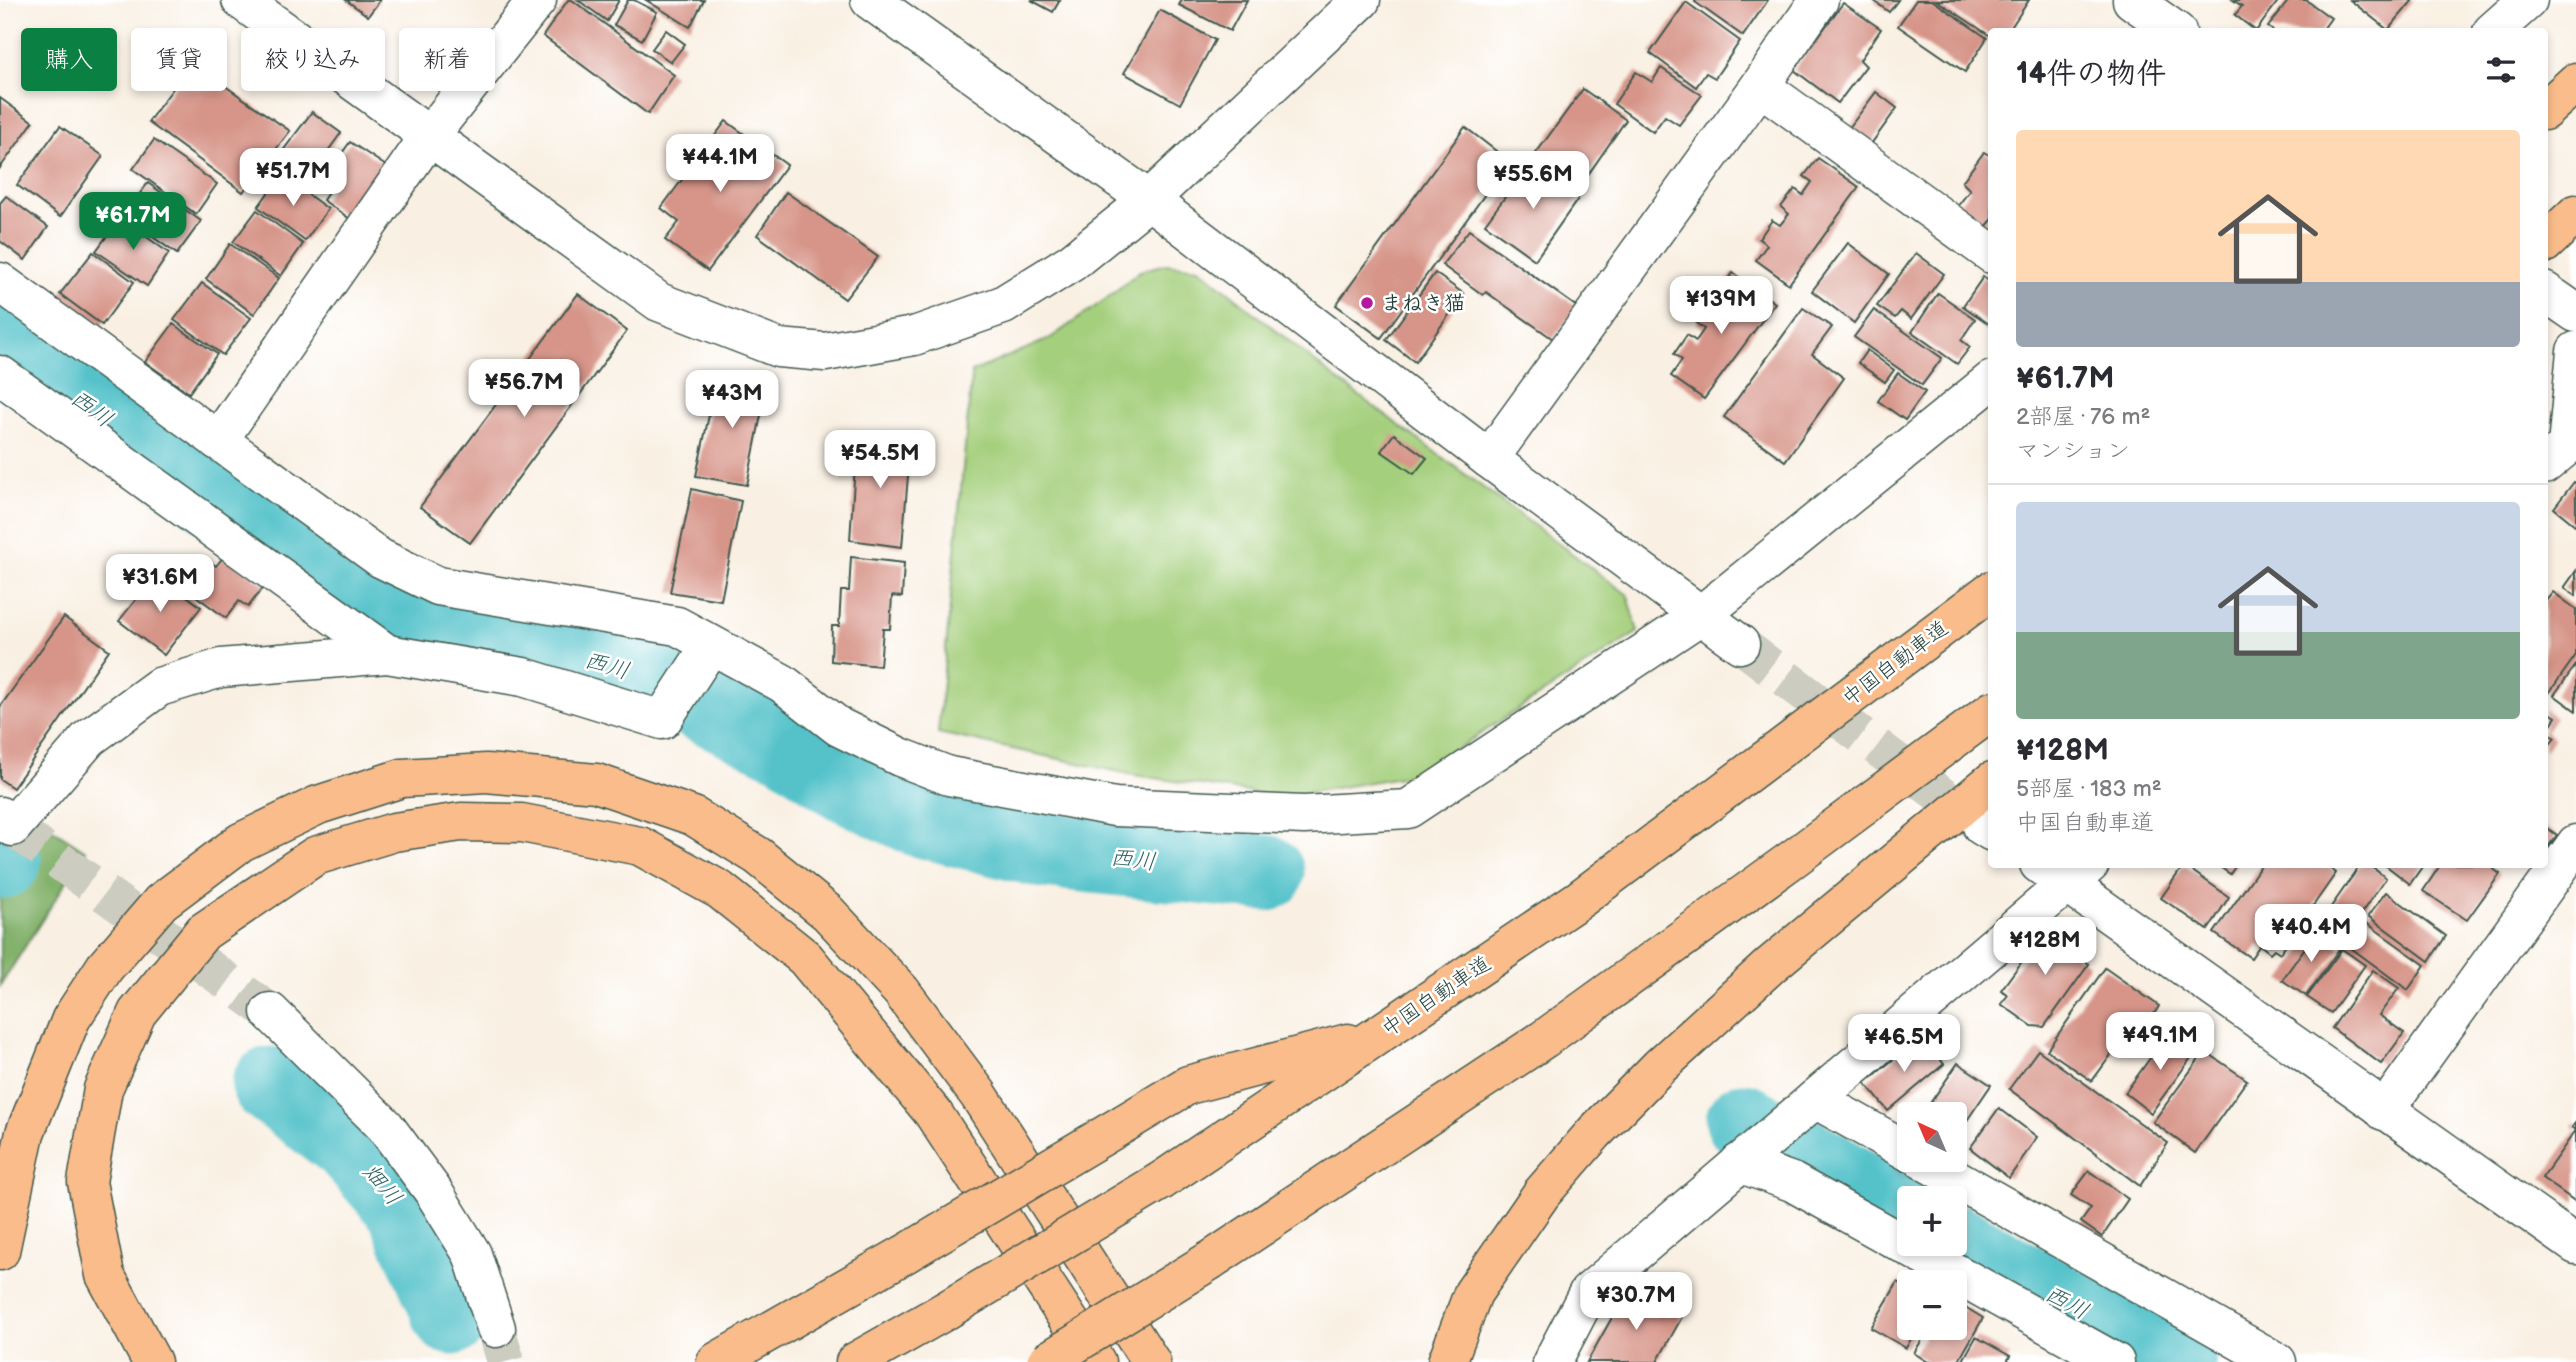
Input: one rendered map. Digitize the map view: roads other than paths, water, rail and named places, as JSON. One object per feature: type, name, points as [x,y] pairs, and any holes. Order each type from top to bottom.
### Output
[{"type":"highway","points":[[2548,107],[2576,82]]},
{"type":"highway","points":[[2548,240],[2576,214]]},
{"type":"highway","name":"中国自動車道","points":[[855,1362],[1161,1181],[1580,899],[1988,593]]},
{"type":"highway","points":[[1046,1362],[1211,1260],[1544,1039],[1988,714]]},
{"type":"highway","points":[[0,1251],[25,1133],[71,1019],[105,967],[162,902],[241,842],[318,805],[402,778],[486,773],[596,783],[693,816],[758,856],[828,913],[901,991],[978,1094],[1151,1362]]},
{"type":"highway","points":[[1447,1362],[1474,1293],[1542,1193],[1594,1133],[1660,1066],[1772,964],[1988,784]]},
{"type":"highway","points":[[152,1362],[105,1275],[87,1182],[103,1089],[137,1013],[203,932],[315,856],[394,832],[461,822],[522,823],[640,846],[720,890],[805,958],[933,1112],[1096,1362]]},
{"type":"highway","points":[[716,1362],[905,1255],[1188,1085],[1377,1035]]},
{"type":"street","points":[[241,0],[659,302],[778,348],[825,352],[914,336],[1003,305],[1072,262],[1149,200],[1361,0]]},
{"type":"street","points":[[218,441],[430,135],[537,0]]},
{"type":"street","points":[[870,0],[910,11],[1149,200],[1489,459],[1740,644]]},
{"type":"street","points":[[1489,459],[1760,86],[1819,0]]},
{"type":"street","points":[[2132,0],[2171,28]]},
{"type":"street","points":[[2496,28],[2528,0]]},
{"type":"street","points":[[1760,86],[1988,251]]},
{"type":"street","points":[[0,282],[380,558],[438,586],[677,626],[706,652],[782,683],[839,727],[900,757],[949,776],[1115,807],[1304,815],[1408,809],[1701,615],[1988,383]]},
{"type":"street","points":[[2548,294],[2576,313]]},
{"type":"street","points":[[2548,462],[2567,446],[2576,351]]},
{"type":"street","points":[[0,375],[387,654]]},
{"type":"street","points":[[0,816],[12,828],[89,738],[159,687],[221,668],[387,654],[523,677],[662,720],[706,652]]},
{"type":"street","points":[[2384,1111],[2576,844]]},
{"type":"street","points":[[1552,1362],[1588,1293],[1806,1107],[2065,871],[2384,1111],[2576,1245]]},
{"type":"street","points":[[270,1012],[385,1126],[433,1191],[472,1254],[496,1328]]},
{"type":"street","points":[[1806,1107],[1897,1147]]},
{"type":"street","points":[[1746,1158],[2115,1362]]},
{"type":"street","points":[[1944,1172],[2277,1362]]},
{"type":"waterway","name":"西川","points":[[0,342],[295,556],[381,614],[442,635],[540,647],[636,673],[791,746],[845,783],[920,819],[1044,850],[1266,873]]},
{"type":"waterway","name":"畑川","points":[[0,857],[3,860]]},
{"type":"waterway","name":"畑川","points":[[270,1085],[348,1143],[404,1207],[452,1317]]},
{"type":"waterway","name":"西川","points":[[1744,1121],[1897,1209]]},
{"type":"waterway","name":"西川","points":[[1967,1249],[2063,1303],[2178,1362]]},
{"type":"tunnel","points":[[1740,644],[1982,826]]},
{"type":"tunnel","points":[[12,827],[270,1012]]},
{"type":"tunnel","points":[[496,1328],[506,1362]]},
{"type":"place","name":"まねき猫","points":[[1367,303]]}]
